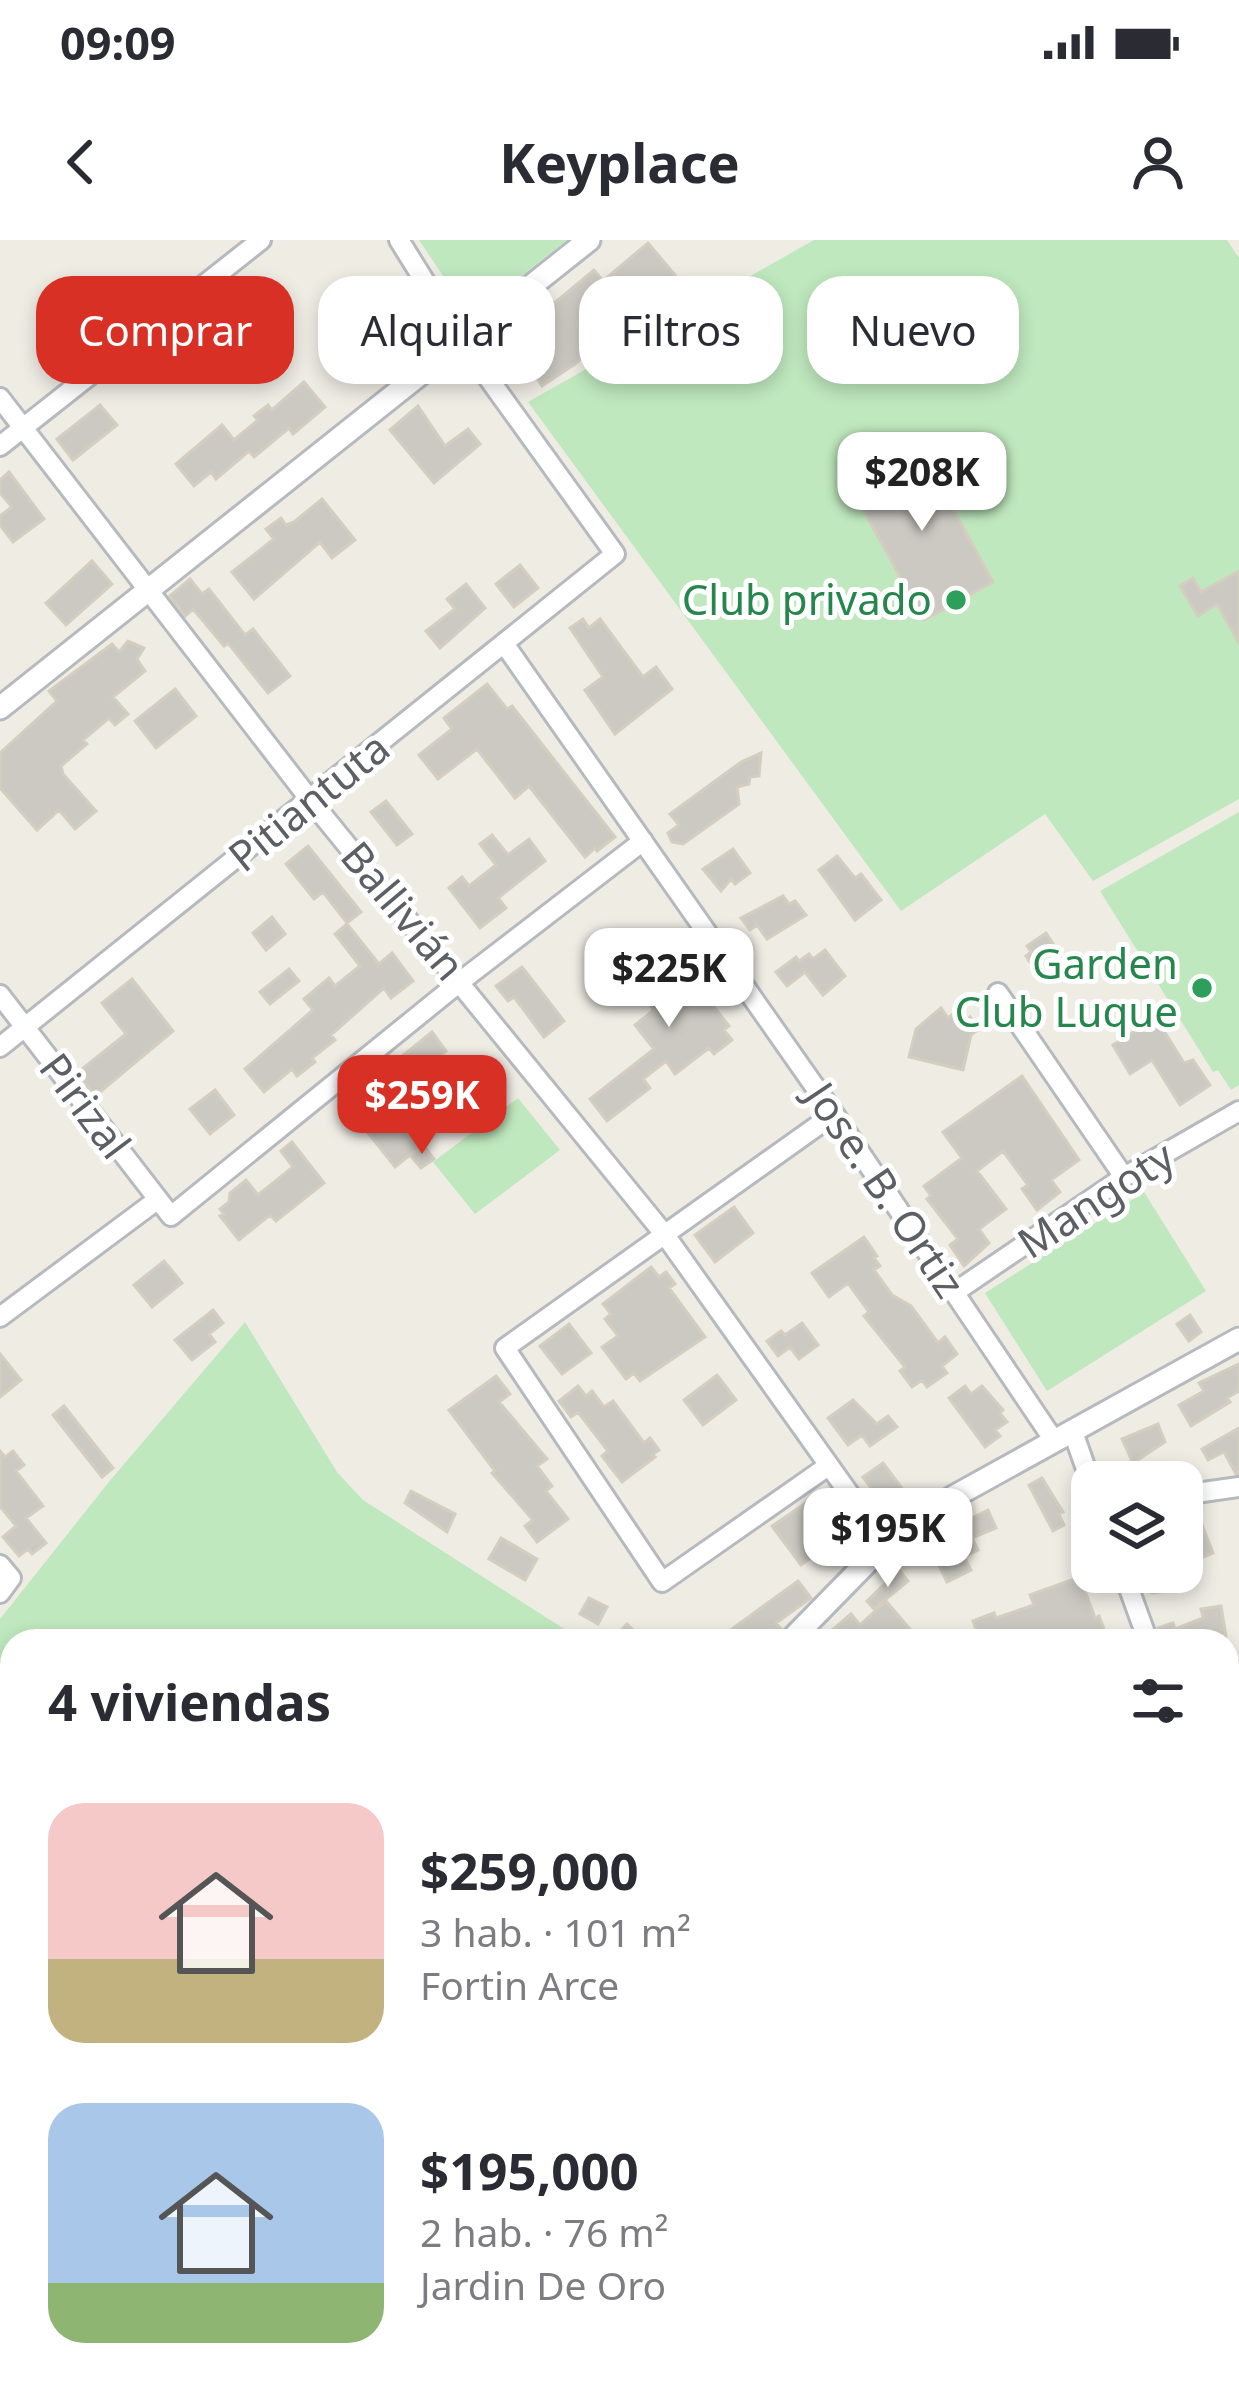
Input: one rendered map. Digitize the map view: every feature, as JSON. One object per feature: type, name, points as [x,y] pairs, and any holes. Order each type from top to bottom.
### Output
[{"type":"street","points":[[0,446],[261,240]]},
{"type":"street","points":[[399,240],[421,276]]},
{"type":"street","points":[[545,276],[589,240]]},
{"type":"street","points":[[0,708],[411,384]]},
{"type":"street","name":"Pitiantuta","points":[[0,1047],[615,554],[493,384]]},
{"type":"street","name":"Ballivián","points":[[0,398],[311,801],[664,1235],[885,1544]]},
{"type":"street","name":"Jose. B. Ortiz","points":[[505,645],[1078,1461]]},
{"type":"street","points":[[461,981],[643,841]]},
{"type":"street","name":"Pirizal","points":[[0,995],[171,1216],[461,981]]},
{"type":"street","points":[[998,993],[1124,1177]]},
{"type":"street","name":"Mangoty","points":[[955,1292],[1124,1177],[1239,1111]]},
{"type":"street","points":[[828,1466],[662,1582],[505,1348],[834,1114]]},
{"type":"street","points":[[0,1318],[157,1200]]},
{"type":"street","points":[[802,1629],[885,1544],[983,1478],[1239,1339]]},
{"type":"street","points":[[1203,1493],[1239,1487]]},
{"type":"street","points":[[1131,1593],[1144,1629]]},
{"type":"green space","points":[[419,240],[567,240],[521,276],[443,276]]},
{"type":"green space","name":"Club privado","points":[[814,240],[1227,240],[1239,258],[1239,799],[1093,881],[1045,814],[901,911],[528,402],[579,373],[579,384],[783,384],[783,276],[750,276]]},
{"type":"green space","name":"Garden Club Luque","points":[[1239,812],[1239,1085],[1231,1090],[1218,1070],[1213,1072],[1100,891]]},
{"type":"green space","points":[[518,1098],[560,1150],[475,1214],[433,1162]]},
{"type":"green space","points":[[1144,1192],[1206,1291],[1047,1391],[985,1293]]},
{"type":"green space","points":[[245,1322],[337,1472],[363,1500],[564,1629],[0,1629],[0,1619]]},
{"type":"building","points":[[648,243],[676,276],[609,276]]},
{"type":"building","points":[[579,282],[579,361],[555,377],[555,302]]},
{"type":"building","points":[[304,382],[325,407],[293,434],[289,428],[254,457],[249,451],[216,479],[211,472],[194,486],[176,464],[222,425],[234,440],[258,420],[254,416],[268,405],[272,410]]},
{"type":"building","points":[[100,405],[117,425],[73,460],[57,439]]},
{"type":"building","points":[[418,406],[445,446],[468,429],[480,444],[434,483],[390,430]]},
{"type":"building","points":[[921,450],[993,582],[924,620],[850,486]]},
{"type":"building","points":[[9,472],[44,519],[13,542],[0,525],[0,516],[12,507],[0,493],[0,480]]},
{"type":"building","points":[[322,499],[355,540],[332,558],[320,542],[254,599],[232,572],[274,539],[266,529],[281,518],[286,525],[294,522]]},
{"type":"building","points":[[92,561],[112,584],[66,625],[46,603]]},
{"type":"building","points":[[520,565],[538,588],[514,607],[496,584]]},
{"type":"building","points":[[1239,571],[1239,643],[1217,604],[1198,616],[1180,586],[1193,578],[1201,592]]},
{"type":"building","points":[[190,579],[202,594],[209,589],[245,635],[253,629],[290,676],[268,693],[193,609],[185,616],[170,596]]},
{"type":"building","points":[[466,584],[485,608],[440,648],[426,631],[455,609],[447,599]]},
{"type":"building","points":[[583,619],[589,628],[600,619],[643,677],[656,667],[672,689],[615,734],[585,690],[603,677],[570,628]]},
{"type":"building","points":[[128,641],[144,648],[137,659],[145,671],[113,697],[128,714],[115,725],[109,718],[61,766],[96,811],[75,829],[59,810],[37,830],[0,788],[0,753],[57,701],[49,691],[112,644],[119,652]]},
{"type":"building","points":[[487,684],[507,709],[512,706],[615,837],[597,851],[585,857],[529,786],[515,798],[477,749],[438,779],[419,755],[452,729],[444,718]]},
{"type":"building","points":[[175,689],[196,716],[156,748],[135,721]]},
{"type":"building","points":[[761,753],[759,776],[737,787],[739,804],[683,844],[672,842],[668,833],[679,825],[670,814],[741,762]]},
{"type":"building","points":[[386,801],[412,834],[397,845],[371,812]]},
{"type":"building","points":[[492,835],[508,855],[529,839],[545,861],[498,898],[506,908],[480,928],[449,888],[462,877],[469,886],[496,865],[480,844]]},
{"type":"building","points":[[308,846],[361,912],[347,923],[323,892],[314,899],[286,864]]},
{"type":"building","points":[[733,849],[750,873],[735,884],[731,879],[721,891],[703,869]]},
{"type":"building","points":[[837,856],[855,878],[861,874],[881,900],[855,920],[819,870]]},
{"type":"building","points":[[783,896],[789,904],[795,901],[806,915],[767,939],[757,925],[750,930],[741,918]]},
{"type":"building","points":[[272,917],[285,934],[266,950],[253,933]]},
{"type":"building","points":[[347,924],[379,964],[392,953],[413,981],[391,998],[384,988],[331,1035],[335,1040],[312,1058],[315,1062],[297,1076],[292,1069],[264,1092],[245,1069],[313,1010],[304,999],[329,978],[335,986],[360,966],[335,934]]},
{"type":"building","points":[[1046,933],[1065,961],[1040,978],[1026,956],[1031,952],[1027,946]]},
{"type":"building","points":[[825,950],[845,976],[823,995],[805,972],[787,986],[776,972],[796,957],[799,961],[809,954],[813,959]]},
{"type":"building","points":[[670,954],[690,979],[703,969],[722,995],[711,1003],[729,1026],[724,1030],[732,1040],[714,1054],[709,1048],[675,1074],[666,1061],[643,1079],[650,1088],[607,1121],[590,1099],[654,1049],[635,1025],[654,1010],[633,983]]},
{"type":"building","points":[[522,967],[564,1021],[544,1037],[514,997],[508,1001],[496,986]]},
{"type":"building","points":[[289,969],[299,981],[270,1004],[260,992]]},
{"type":"building","points":[[132,979],[173,1031],[95,1096],[77,1073],[126,1034],[102,1003]]},
{"type":"building","points":[[941,1008],[948,1018],[955,1012],[964,1022],[970,1017],[979,1029],[971,1035],[963,1070],[909,1057],[916,1029]]},
{"type":"building","points":[[1156,1018],[1184,1063],[1193,1060],[1210,1085],[1180,1105],[1152,1060],[1130,1074],[1113,1045]]},
{"type":"building","points":[[432,1032],[446,1051],[428,1066],[438,1078],[421,1091],[425,1096],[396,1119],[419,1148],[395,1167],[350,1110],[377,1084],[374,1079]]},
{"type":"building","points":[[475,1063],[497,1091],[478,1107],[455,1078]]},
{"type":"building","points":[[1022,1076],[1079,1160],[1051,1180],[1060,1192],[1037,1210],[1022,1189],[1028,1185],[1003,1151],[977,1171],[1006,1209],[979,1229],[989,1243],[964,1266],[950,1245],[958,1239],[927,1199],[931,1196],[924,1186],[962,1158],[943,1132]]},
{"type":"building","points":[[215,1090],[234,1115],[210,1134],[190,1109]]},
{"type":"building","points":[[292,1142],[324,1183],[276,1221],[270,1215],[239,1240],[220,1216],[224,1214],[220,1209],[246,1180],[258,1195],[293,1167],[281,1151]]},
{"type":"building","points":[[423,1145],[434,1159],[421,1168],[410,1155]]},
{"type":"building","points":[[734,1207],[753,1233],[715,1262],[695,1235]]},
{"type":"building","points":[[864,1237],[877,1256],[880,1266],[874,1270],[892,1295],[911,1306],[938,1343],[945,1337],[957,1354],[942,1366],[947,1373],[927,1387],[922,1380],[912,1387],[900,1371],[905,1367],[864,1316],[869,1312],[848,1283],[829,1297],[812,1273]]},
{"type":"building","points":[[164,1261],[182,1283],[152,1307],[134,1285]]},
{"type":"building","points":[[651,1267],[659,1277],[666,1272],[675,1284],[669,1288],[705,1337],[640,1381],[634,1373],[626,1379],[602,1347],[618,1336],[605,1319],[611,1314],[603,1304]]},
{"type":"building","points":[[213,1310],[223,1323],[209,1334],[215,1342],[192,1360],[175,1340]]},
{"type":"building","points":[[1190,1315],[1201,1332],[1189,1341],[1177,1324]]},
{"type":"building","points":[[802,1323],[818,1345],[799,1359],[790,1347],[778,1356],[767,1341]]},
{"type":"building","points":[[569,1324],[591,1353],[562,1374],[540,1346]]},
{"type":"building","points":[[0,1354],[21,1380],[0,1397]]},
{"type":"building","points":[[1239,1364],[1239,1391],[1191,1426],[1179,1405],[1204,1391],[1199,1383]]},
{"type":"building","points":[[717,1375],[736,1400],[703,1425],[684,1400]]},
{"type":"building","points":[[496,1376],[510,1394],[499,1402],[547,1459],[537,1466],[552,1486],[546,1491],[568,1519],[537,1542],[525,1526],[533,1520],[492,1473],[495,1471],[449,1410]]},
{"type":"building","points":[[578,1386],[586,1396],[592,1391],[604,1407],[613,1401],[644,1443],[650,1438],[659,1450],[622,1482],[602,1456],[608,1451],[578,1412],[571,1417],[559,1401]]},
{"type":"building","points":[[965,1386],[971,1394],[982,1386],[1007,1422],[995,1430],[1000,1436],[985,1447],[949,1398]]},
{"type":"building","points":[[853,1400],[877,1424],[888,1416],[897,1427],[870,1446],[862,1435],[848,1445],[828,1418]]},
{"type":"building","points":[[64,1406],[113,1468],[102,1477],[53,1415]]},
{"type":"building","points":[[1158,1424],[1165,1442],[1132,1461],[1122,1439]]},
{"type":"building","points":[[1239,1428],[1236,1474],[1224,1452],[1208,1460],[1202,1449]]},
{"type":"building","points":[[0,1451],[5,1457],[13,1451],[24,1465],[16,1471],[43,1506],[26,1518],[46,1543],[32,1554],[28,1549],[19,1556],[3,1537],[16,1526],[0,1506]]},
{"type":"building","points":[[883,1463],[910,1499],[890,1513],[883,1504],[876,1509],[866,1493],[872,1489],[863,1477]]},
{"type":"building","points":[[1042,1478],[1063,1512],[1059,1514],[1064,1525],[1053,1531],[1029,1485]]},
{"type":"building","points":[[411,1491],[455,1514],[447,1532],[405,1503]]},
{"type":"building","points":[[816,1496],[839,1528],[807,1550],[812,1557],[801,1565],[772,1526]]},
{"type":"building","points":[[988,1510],[996,1528],[972,1538],[978,1550],[964,1557],[971,1570],[947,1582],[935,1557],[954,1547],[945,1532]]},
{"type":"building","points":[[1203,1527],[1213,1553],[1203,1557]]},
{"type":"building","points":[[501,1538],[537,1559],[525,1580],[489,1559]]},
{"type":"building","points":[[899,1570],[908,1581],[874,1609],[867,1601]]},
{"type":"building","points":[[1071,1580],[1071,1593],[1086,1593],[1104,1629],[976,1629],[973,1621],[1034,1605],[1030,1595]]},
{"type":"building","points":[[798,1581],[811,1598],[776,1623],[781,1629],[732,1629]]},
{"type":"building","points":[[589,1598],[607,1607],[598,1624],[580,1614]]},
{"type":"building","points":[[886,1601],[910,1629],[834,1629],[851,1614],[860,1625]]},
{"type":"building","points":[[1221,1606],[1225,1629],[1175,1629],[1203,1618],[1201,1609]]},
{"type":"place","name":"Club privado","points":[[956,600]]},
{"type":"place","name":"Garden Club Luque","points":[[1202,988]]}]
